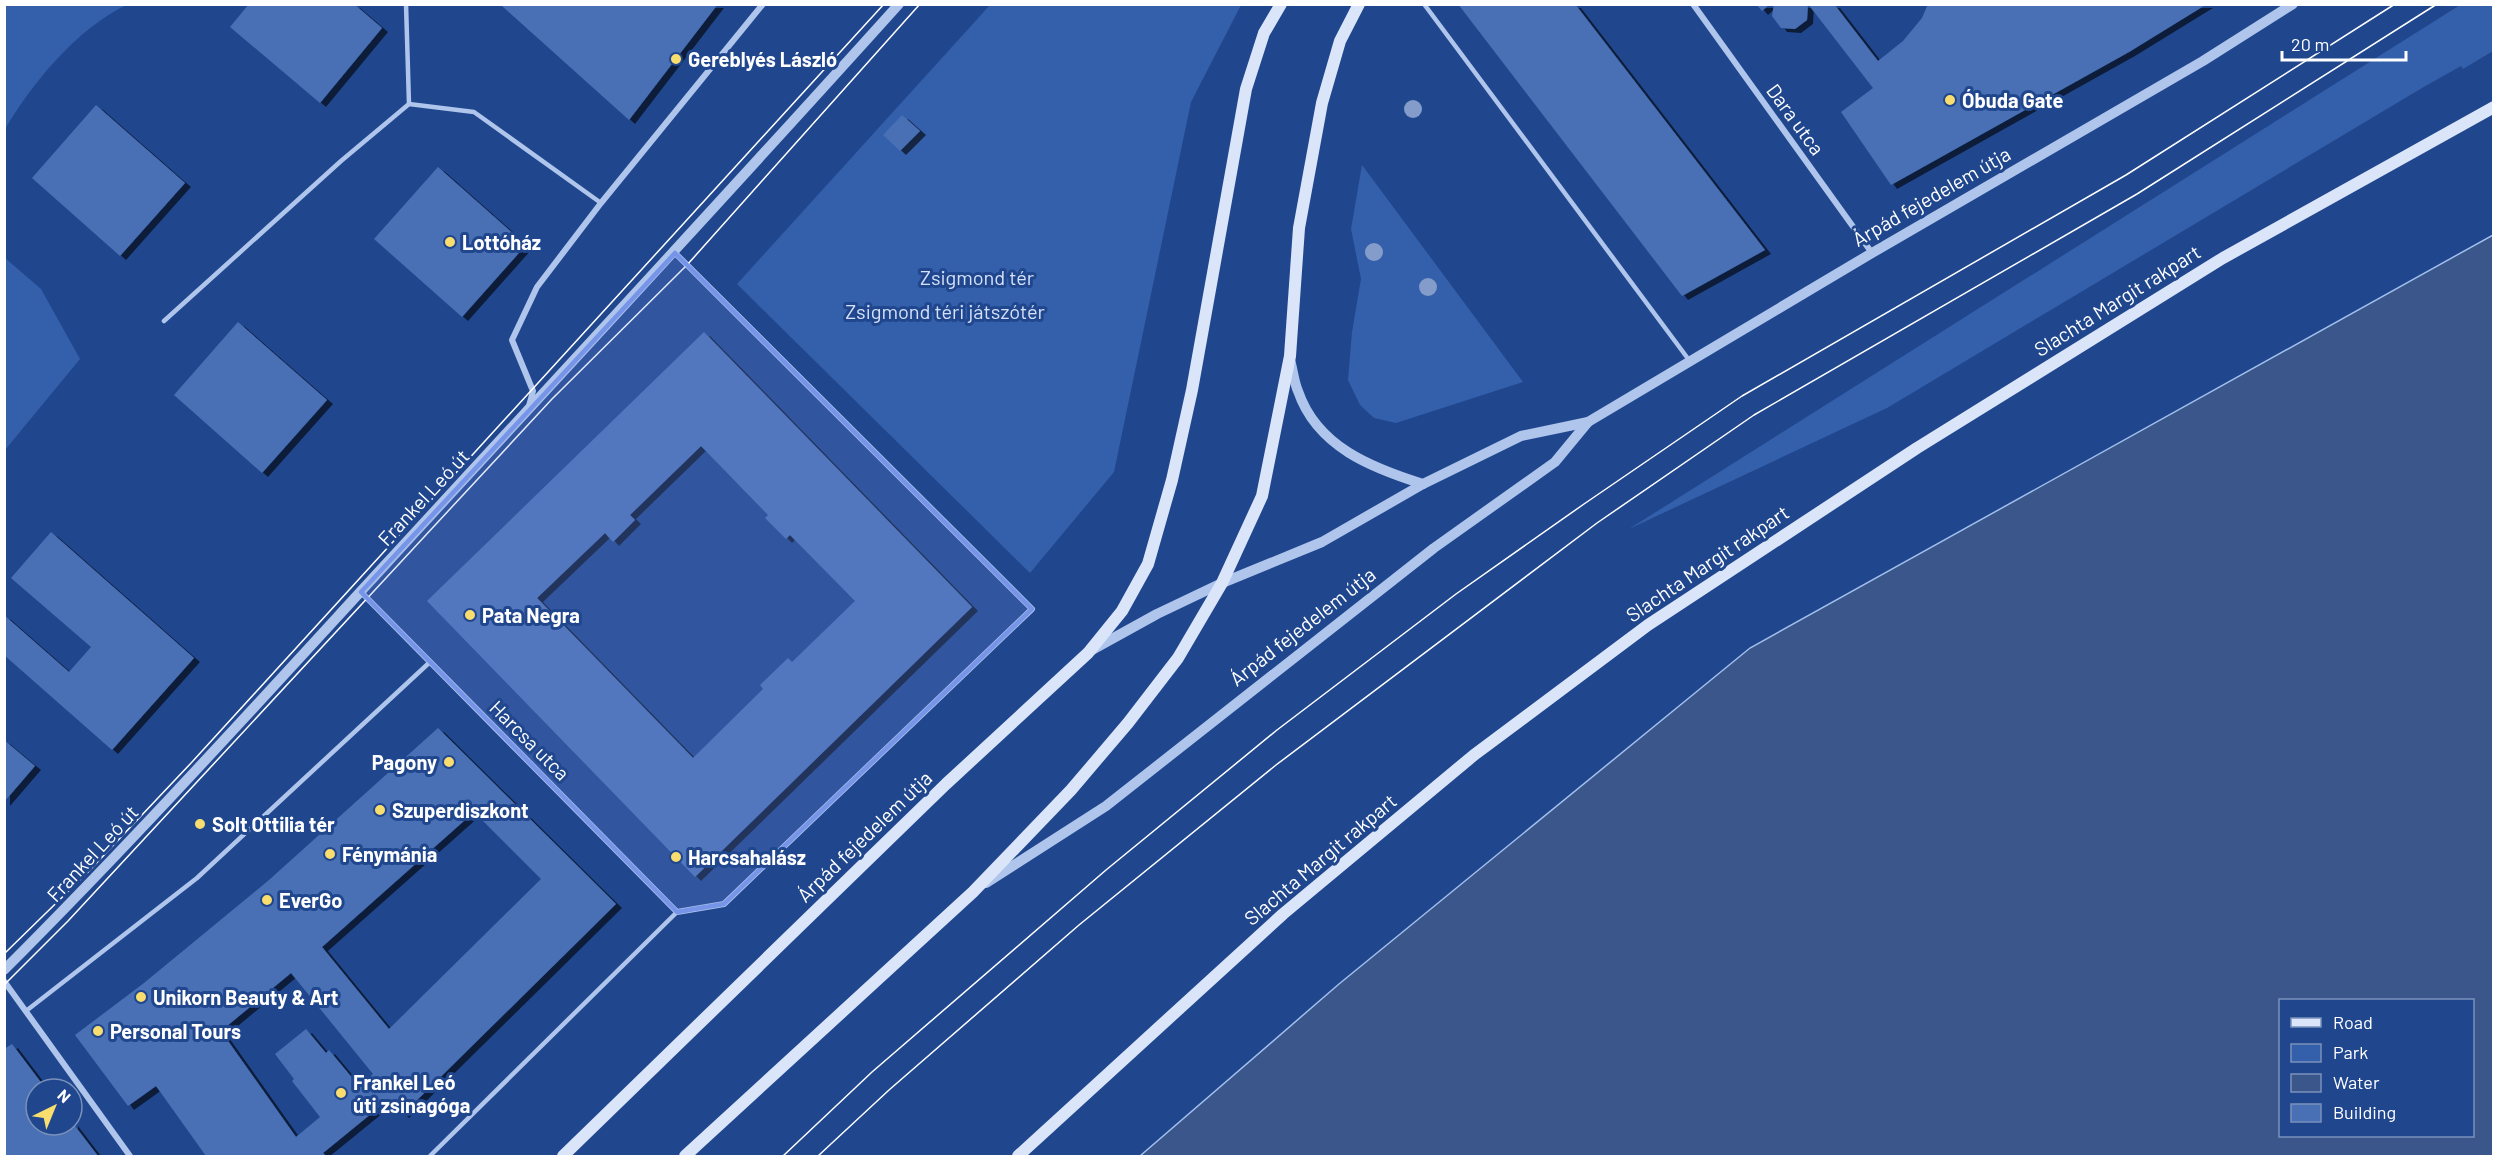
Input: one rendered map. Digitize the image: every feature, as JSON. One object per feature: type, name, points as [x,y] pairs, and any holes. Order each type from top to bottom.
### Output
[{"type":"main road","points":[[1088,653],[1122,611],[1150,557],[1172,480],[1192,390],[1246,88],[1264,33],[1281,4]]},
{"type":"main road","points":[[1222,583],[1262,496],[1290,356],[1299,228],[1322,103],[1340,41],[1359,4]]},
{"type":"main road","name":"Slachta Margit rakpart","points":[[1018,1156],[1283,914],[1474,755],[1648,625],[1917,448],[2213,264],[2493,107]]},
{"type":"main road","name":"Árpád fejedelem útja","points":[[686,1156],[973,892],[1071,790],[1128,723],[1178,658],[1222,583]]},
{"type":"main road","name":"Árpád fejedelem útja","points":[[563,1156],[946,784],[1088,653]]},
{"type":"street","points":[[527,411],[533,391],[512,340],[537,287],[763,4]]},
{"type":"street","points":[[527,411],[675,253],[899,4]]},
{"type":"street","name":"Dara utca","points":[[1693,4],[1872,253]]},
{"type":"street","name":"Árpád fejedelem útja","points":[[1088,653],[1157,614],[1222,583],[1322,542],[1423,484],[1521,436],[1588,422],[1872,253],[2203,61],[2293,4]]},
{"type":"street","points":[[675,253],[1032,609],[724,904],[677,912]]},
{"type":"street","points":[[1290,356],[1298,392],[1315,422],[1338,447],[1380,471],[1423,484]]},
{"type":"street","name":"Frankel Leó út","points":[[4,970],[68,907],[527,411]]},
{"type":"street","name":"Árpád fejedelem útja","points":[[973,892],[1106,806],[1434,548],[1555,462],[1588,422]]},
{"type":"street","name":"Harcsa utca","points":[[361,592],[677,912]]},
{"type":"street","points":[[4,981],[130,1156]]},
{"type":"lane","points":[[406,4],[409,104]]},
{"type":"lane","points":[[1424,4],[1690,361]]},
{"type":"lane","points":[[164,321],[341,160],[409,104],[474,112],[602,203]]},
{"type":"lane","points":[[26,1011],[197,878],[429,662]]},
{"type":"lane","points":[[430,1156],[677,912]]},
{"type":"highlighted area","points":[[675,253],[1032,609],[724,904],[677,912],[361,592]]},
{"type":"green space","points":[[5,4],[126,5],[90,28],[57,59],[29,93],[5,129]]},
{"type":"green space","name":"Zsigmond tér","points":[[990,5],[1241,5],[1191,102],[1114,472],[1030,573],[737,284]]},
{"type":"green space","points":[[2460,5],[2493,5],[2493,51],[2463,69],[2461,66],[2422,88],[1887,408],[1629,529]]},
{"type":"green space","points":[[1362,165],[1523,382],[1396,423],[1374,418],[1360,405],[1348,380],[1352,332],[1361,279],[1351,229]]},
{"type":"green space","points":[[5,258],[41,289],[80,359],[5,450]]},
{"type":"water","points":[[2493,235],[2493,1156],[1140,1156],[1339,984],[1750,648]]},
{"type":"building","points":[[249,4],[354,4],[382,28],[320,103],[230,27]]},
{"type":"building","points":[[503,4],[718,4],[629,120],[502,6]]},
{"type":"building","points":[[1458,4],[1575,4],[1765,250],[1682,296]]},
{"type":"building","points":[[1756,4],[1770,4],[1762,11]]},
{"type":"building","points":[[1774,4],[1808,4],[1807,20],[1795,29],[1781,28],[1772,16]]},
{"type":"building","name":"Óbuda Gate","points":[[1808,4],[1834,4],[1878,61],[1903,41],[1922,18],[1928,4],[2207,4],[2129,52],[1891,185],[1841,112],[1873,88]]},
{"type":"building","points":[[96,105],[185,183],[120,256],[32,178]]},
{"type":"building","points":[[902,115],[920,131],[900,151],[883,135]]},
{"type":"building","name":"Lottóház","points":[[438,167],[526,245],[462,317],[374,239]]},
{"type":"building","points":[[238,322],[327,400],[262,473],[174,395]]},
{"type":"building","points":[[704,332],[972,607],[695,877],[427,601]],"holes":[[[701,446],[768,515],[765,518],[786,539],[790,535],[855,601],[792,662],[788,658],[760,685],[763,689],[693,758],[537,598],[605,533],[613,542],[635,520],[630,515]]]},
{"type":"building","points":[[51,532],[194,658],[112,750],[4,655],[4,615],[69,672],[91,647],[11,578]]},
{"type":"building","points":[[438,728],[616,904],[403,1114],[388,1100],[323,1153],[326,1156],[206,1156],[156,1086],[128,1106],[75,1035],[144,983],[269,880]],"holes":[[[474,812],[541,879],[389,1029],[322,947]],[[291,973],[373,1074],[359,1086],[329,1050],[326,1053],[306,1029],[275,1054],[294,1079],[292,1081],[320,1117],[296,1137],[221,1031]]]},
{"type":"building","points":[[4,740],[35,766],[4,802]]},
{"type":"building","points":[[12,1044],[37,1077],[24,1077],[24,1137],[83,1137],[98,1156],[4,1156],[4,1049]]},
{"type":"tram line","points":[[4,954],[88,872],[192,762],[884,4]]},
{"type":"tram line","points":[[4,985],[68,921],[552,399],[687,265],[920,4]]},
{"type":"tram line","points":[[783,1156],[872,1072],[1106,870],[1277,730],[1456,594],[1742,396],[2126,175],[2395,4]]},
{"type":"tram line","points":[[818,1156],[889,1090],[1079,925],[1276,765],[1597,523],[1754,415],[2137,194],[2437,4]]},
{"type":"place","name":"Gereblyés László","points":[[676,59]]},
{"type":"place","name":"Óbuda Gate","points":[[1950,100]]},
{"type":"place","name":"Lottóház","points":[[450,242]]},
{"type":"place","name":"Pata Negra","points":[[470,615]]},
{"type":"place","name":"Pagony","points":[[449,762]]},
{"type":"place","name":"Szuperdiszkont","points":[[380,810]]},
{"type":"place","name":"Solt Ottilia tér","points":[[200,824]]},
{"type":"place","name":"Fénymánia","points":[[330,854]]},
{"type":"place","name":"Harcsahalász","points":[[676,857]]},
{"type":"place","name":"EverGo","points":[[267,900]]},
{"type":"place","name":"Unikorn Beauty & Art","points":[[141,997]]},
{"type":"place","name":"Personal Tours","points":[[98,1031]]},
{"type":"place","name":"Frankel Leó úti zsinagóga","points":[[341,1093]]},
{"type":"park label","name":"Zsigmond téri játszótér","points":[[945,311]]}]
